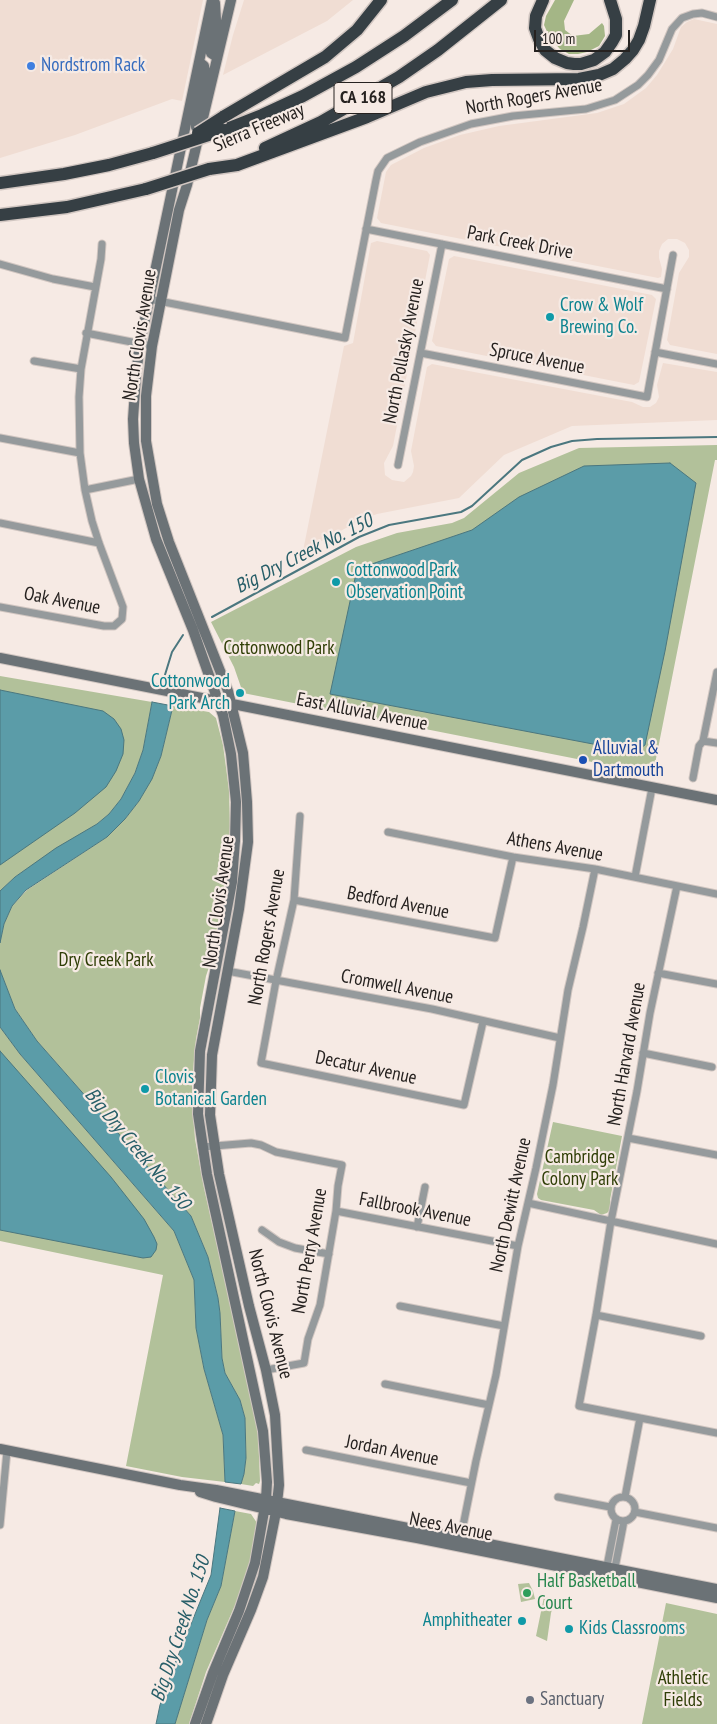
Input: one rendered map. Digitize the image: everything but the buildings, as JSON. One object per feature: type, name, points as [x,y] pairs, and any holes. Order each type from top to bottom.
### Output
[{"type":"highway","points":[[224,124],[325,57],[358,30],[381,0]]},
{"type":"highway","points":[[380,52],[439,0]]},
{"type":"highway","name":"Sierra Freeway","points":[[0,184],[109,165],[176,146],[224,124],[262,115],[356,67],[412,31],[452,0]]},
{"type":"highway","name":"Sierra Freeway","points":[[0,215],[67,206],[146,189],[210,169],[262,149],[321,122],[399,77],[438,50],[501,0]]},
{"type":"highway","points":[[543,0],[536,16],[538,39],[545,50],[555,58],[567,63],[581,64],[594,60],[605,52],[616,35],[616,19],[610,0]]},
{"type":"highway","points":[[210,169],[237,165],[367,117],[426,92],[466,82],[579,79],[599,75],[613,69],[633,50],[639,40],[650,0]]},
{"type":"main road","points":[[214,0],[216,20],[210,49],[211,53],[217,57]]},
{"type":"main road","name":"North Clovis Avenue","points":[[195,1724],[253,1571],[266,1504],[267,1482],[264,1431],[207,1174],[198,1114],[200,1051],[232,882],[236,841],[236,802],[231,754],[219,702],[193,630],[156,539],[139,479],[133,419],[140,343],[198,62],[214,0]]},
{"type":"main road","name":"North Clovis Avenue","points":[[206,1724],[222,1675],[256,1600],[266,1564],[277,1507],[279,1485],[275,1416],[214,1146],[210,1115],[212,1055],[242,894],[248,842],[247,802],[242,753],[232,704],[215,656],[169,542],[157,504],[146,441],[146,396],[152,346],[179,210],[231,0]]},
{"type":"main road","points":[[197,143],[196,110],[205,71],[204,66],[198,62]]},
{"type":"main road","points":[[139,479],[148,495],[160,535],[169,542]]},
{"type":"main road","name":"East Alluvial Avenue","points":[[0,658],[717,800]]},
{"type":"main road","points":[[227,971],[223,963],[233,907],[232,882]]},
{"type":"main road","name":"Nees Avenue","points":[[4,1450],[180,1485],[216,1497],[266,1504],[460,1542],[610,1573],[717,1598]]},
{"type":"main road","name":"Nees Avenue","points":[[610,1573],[717,1589]]},
{"type":"street","name":"North Rogers Avenue","points":[[161,301],[345,338],[378,171],[382,163],[393,154],[434,136],[478,122],[513,116],[586,109],[615,100],[638,85],[648,75],[660,60],[672,29],[682,18],[702,13],[717,17]]},
{"type":"street","name":"Park Creek Drive","points":[[366,229],[667,289]]},
{"type":"street","points":[[0,523],[99,543],[85,490],[80,453],[79,397],[86,333],[102,244]]},
{"type":"street","name":"North Pollasky Avenue","points":[[398,465],[442,244]]},
{"type":"street","points":[[674,255],[656,352],[717,364]]},
{"type":"street","points":[[0,264],[47,278],[95,287]]},
{"type":"street","points":[[150,299],[161,301]]},
{"type":"street","points":[[86,333],[152,346]]},
{"type":"street","name":"Spruce Avenue","points":[[421,353],[647,397],[656,352]]},
{"type":"street","points":[[34,361],[81,369]]},
{"type":"street","points":[[0,438],[80,453]]},
{"type":"street","points":[[85,490],[139,479]]},
{"type":"street","name":"Oak Avenue","points":[[0,607],[104,626],[114,626],[122,619],[123,607],[99,543]]},
{"type":"street","points":[[693,778],[699,746],[704,741],[717,672]]},
{"type":"street","points":[[704,741],[717,744]]},
{"type":"street","points":[[635,877],[652,788]]},
{"type":"street","name":"North Rogers Avenue","points":[[261,1063],[276,981],[294,900],[300,816]]},
{"type":"street","name":"Athens Avenue","points":[[388,832],[513,856],[594,869],[717,894]]},
{"type":"street","name":"Bedford Avenue","points":[[294,900],[495,938],[513,856]]},
{"type":"street","name":"North Dewitt Avenue","points":[[460,1542],[489,1405],[518,1246],[553,1085],[568,990],[584,927],[594,869]]},
{"type":"street","name":"North Harvard Avenue","points":[[640,1418],[579,1406],[642,1053],[677,886]]},
{"type":"street","name":"Cromwell Avenue","points":[[227,971],[432,1009],[560,1038]]},
{"type":"street","points":[[658,973],[717,984]]},
{"type":"street","name":"Decatur Avenue","points":[[261,1063],[464,1105],[483,1022]]},
{"type":"street","points":[[642,1053],[712,1067]]},
{"type":"street","points":[[628,1138],[717,1154]]},
{"type":"street","name":"North Perry Avenue","points":[[214,1146],[250,1143],[261,1145],[276,1152],[342,1165],[320,1305],[308,1339],[304,1364],[266,1370]]},
{"type":"street","points":[[202,1147],[214,1146]]},
{"type":"street","points":[[417,1227],[425,1187]]},
{"type":"street","points":[[528,1203],[717,1244]]},
{"type":"street","name":"Fallbrook Avenue","points":[[336,1211],[518,1246]]},
{"type":"street","points":[[262,1230],[278,1242],[295,1248],[329,1254]]},
{"type":"street","points":[[400,1306],[504,1326]]},
{"type":"street","points":[[596,1315],[701,1336]]},
{"type":"street","points":[[385,1384],[489,1405]]},
{"type":"street","points":[[625,1497],[640,1418],[717,1434]]},
{"type":"street","points":[[0,1524],[4,1450]]},
{"type":"street","name":"Jordan Avenue","points":[[306,1450],[471,1483]]},
{"type":"street","points":[[558,1497],[610,1507]]},
{"type":"street","points":[[625,1497],[633,1503],[634,1512],[631,1518],[624,1521],[616,1520],[611,1514],[610,1507],[616,1499],[625,1497]]},
{"type":"street","points":[[634,1512],[717,1528]]},
{"type":"street","points":[[610,1573],[616,1520]]},
{"type":"street","points":[[610,1573],[624,1521]]},
{"type":"shaded area","points":[[0,0],[203,0],[182,101],[172,99],[75,135],[0,158]]},
{"type":"shaded area","points":[[244,0],[353,0],[327,21],[223,75]]},
{"type":"shaded area","points":[[694,19],[717,24],[717,354],[670,345],[667,340],[679,273],[689,257],[689,250],[685,243],[677,239],[668,239],[662,244],[659,258],[662,269],[661,277],[658,278],[381,223],[377,218],[386,172],[391,165],[424,148],[460,135],[499,126],[597,113],[624,104],[646,88],[657,75],[673,49],[681,27]]},
{"type":"shaded area","points":[[377,241],[427,251],[430,255],[393,446],[384,463],[385,475],[392,480],[404,482],[413,472],[414,466],[411,451],[427,367],[432,364],[632,402],[643,407],[650,407],[656,403],[659,397],[657,385],[663,363],[717,372],[717,420],[572,426],[504,455],[459,498],[377,514],[361,520],[303,551],[344,346],[353,343],[371,243]]},
{"type":"shaded area","points":[[454,256],[652,295],[656,299],[639,382],[634,385],[436,346],[432,341],[449,259]]},
{"type":"green space","points":[[555,0],[574,0],[564,21],[565,30],[573,36],[589,34],[602,23],[605,36],[599,46],[578,54],[569,54],[560,49],[550,38],[544,25],[546,16]]},
{"type":"green space","name":"Cottonwood Park","points":[[717,445],[717,460],[715,460],[653,774],[243,693],[234,667],[211,622],[356,547],[397,533],[452,523],[464,518],[519,473],[579,448]]},
{"type":"green space","points":[[0,676],[152,702],[143,750],[135,773],[121,799],[109,814],[97,824],[15,877],[0,891]]},
{"type":"green space","name":"Dry Creek Park","points":[[173,706],[209,712],[216,718],[223,745],[229,790],[228,865],[211,961],[200,1008],[192,1082],[193,1112],[195,1139],[204,1188],[258,1431],[260,1481],[259,1484],[256,1483],[253,1486],[241,1484],[246,1458],[245,1418],[240,1400],[225,1373],[222,1358],[218,1298],[208,1257],[191,1216],[37,1041],[15,1009],[0,970],[0,943],[4,924],[12,906],[27,890],[107,837],[125,819],[139,801],[152,778],[161,756]]},
{"type":"green space","points":[[0,1027],[20,1054],[174,1231],[194,1280],[196,1328],[204,1369],[223,1435],[225,1482],[182,1477],[126,1466],[163,1275],[0,1241]]},
{"type":"green space","name":"Cambridge Colony Park","points":[[553,1122],[622,1136],[610,1200],[611,1209],[607,1213],[601,1215],[594,1210],[538,1198],[537,1194]]},
{"type":"green space","points":[[235,1511],[251,1514],[257,1523],[251,1559],[239,1596],[206,1672],[189,1724],[175,1724],[207,1620],[221,1586]]},
{"type":"green space","name":"Half Basketball Court","points":[[529,1583],[535,1599],[521,1602],[518,1584]]},
{"type":"green space","points":[[544,1597],[554,1599],[547,1641],[536,1636]]},
{"type":"green space","name":"Athletic Fields","points":[[666,1603],[717,1614],[717,1724],[642,1724]]},
{"type":"water","points":[[670,463],[696,483],[665,651],[645,745],[635,752],[330,694],[357,569],[472,530],[519,497],[584,466]]},
{"type":"water","points":[[0,690],[103,711],[114,719],[121,729],[124,740],[123,754],[116,771],[106,787],[75,813],[0,865]]},
{"type":"water","points":[[152,702],[173,706],[161,756],[152,779],[139,801],[107,837],[26,890],[12,906],[4,924],[0,943],[0,891],[15,877],[56,848],[97,824],[109,814],[121,799],[135,773],[143,750]]},
{"type":"water","points":[[0,970],[15,1009],[37,1041],[191,1216],[208,1257],[218,1298],[222,1358],[225,1373],[240,1400],[245,1418],[246,1458],[241,1484],[225,1482],[223,1435],[204,1369],[196,1328],[194,1280],[174,1231],[20,1054],[0,1027]]},
{"type":"water","points":[[0,1051],[111,1177],[144,1219],[157,1244],[156,1250],[151,1257],[143,1258],[0,1230]]},
{"type":"water","points":[[220,1508],[235,1511],[221,1586],[207,1620],[175,1724],[156,1724],[160,1705],[173,1668],[211,1575]]},
{"type":"waterway","name":"Big Dry Creek No. 150","points":[[212,617],[359,537],[389,525],[461,512],[472,506],[522,460],[551,447],[572,441],[597,439],[717,437]]},
{"type":"waterway","name":"Big Dry Creek No. 150","points":[[164,678],[172,652],[183,635]]},
{"type":"place","name":"Nordstrom Rack","points":[[31,66]]},
{"type":"place","name":"Crow & Wolf Brewing Co.","points":[[550,317]]},
{"type":"place","name":"Cottonwood Park Observation Point","points":[[336,582]]},
{"type":"place","name":"Cottonwood Park Arch","points":[[240,693]]},
{"type":"place","name":"Alluvial & Dartmouth","points":[[583,760]]},
{"type":"place","name":"Clovis Botanical Garden","points":[[145,1089]]},
{"type":"place","name":"Half Basketball Court","points":[[527,1593]]},
{"type":"place","name":"Amphitheater","points":[[522,1621]]},
{"type":"place","name":"Kids Classrooms","points":[[569,1629]]},
{"type":"place","name":"Sanctuary","points":[[530,1700]]}]
